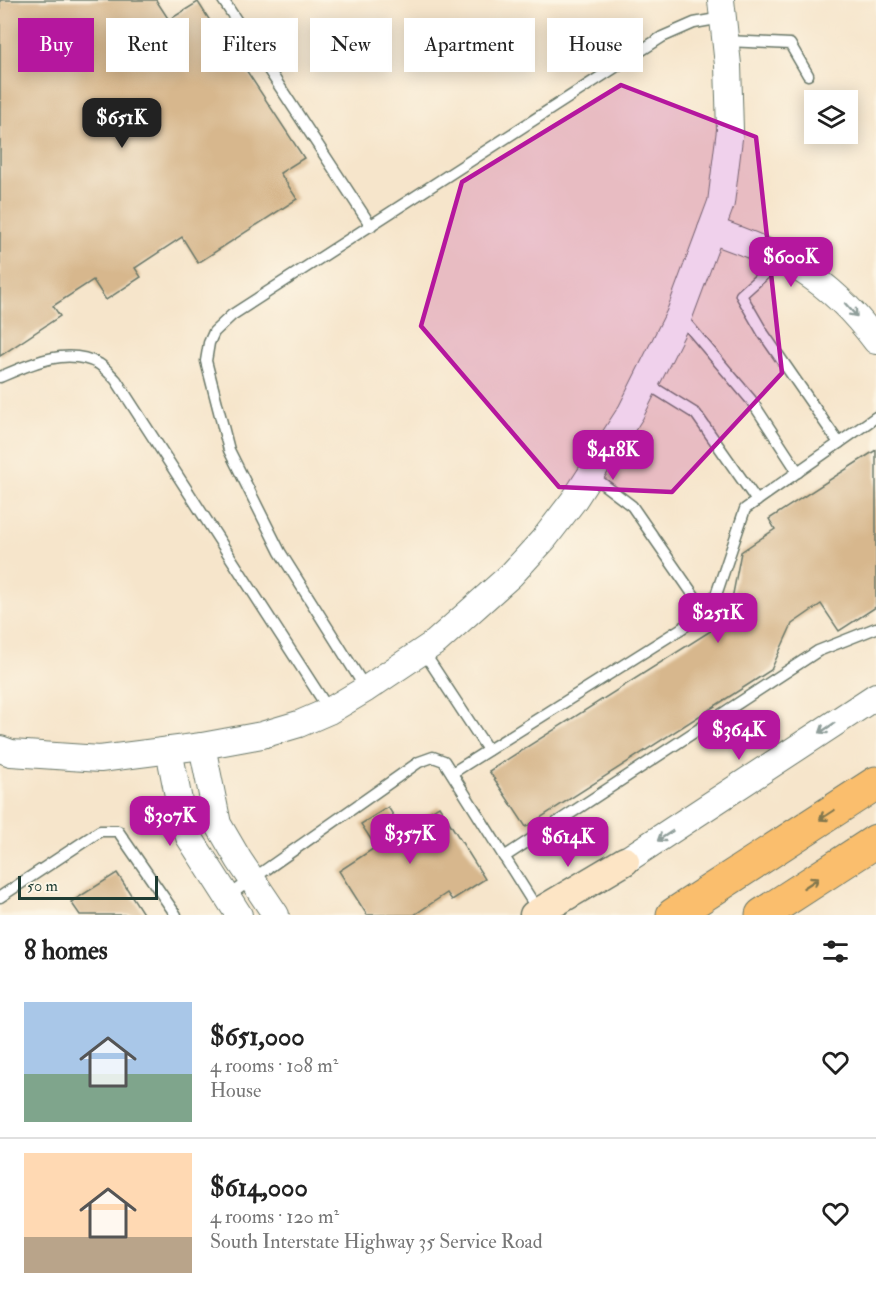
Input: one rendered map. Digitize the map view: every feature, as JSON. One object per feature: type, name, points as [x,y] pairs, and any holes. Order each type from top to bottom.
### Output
[{"type":"highway","points":[[673,915],[876,783]]},
{"type":"highway","points":[[762,915],[876,841]]},
{"type":"main road","points":[[536,913],[625,861]]},
{"type":"street","points":[[0,749],[11,753],[100,759],[202,746],[262,735],[299,724],[329,711],[423,651],[511,575],[544,539],[591,475],[631,412],[679,316],[721,202],[730,130],[728,65],[723,20]]},
{"type":"street","points":[[711,230],[782,258],[815,277],[842,301],[876,341]]},
{"type":"street","points":[[625,861],[876,696]]},
{"type":"street","points":[[202,746],[218,824],[276,915]]},
{"type":"street","points":[[169,750],[180,806],[189,837],[233,906]]},
{"type":"lane","points":[[224,0],[371,226]]},
{"type":"lane","points":[[366,689],[280,552],[229,450],[206,361],[209,343],[214,332],[226,320],[662,37],[694,23],[723,20],[790,44],[808,75]]},
{"type":"lane","points":[[782,258],[741,295],[763,333],[839,443]]},
{"type":"lane","points":[[679,316],[751,400],[798,472]]},
{"type":"lane","points":[[0,377],[23,366],[55,357],[78,356],[99,365],[117,380],[329,711]]},
{"type":"lane","points":[[646,383],[696,414],[756,501]]},
{"type":"lane","points":[[452,773],[706,613],[714,601],[745,508],[876,417]]},
{"type":"lane","points":[[591,475],[632,506],[706,613]]},
{"type":"lane","points":[[504,857],[818,651],[876,628]]},
{"type":"lane","points":[[423,651],[488,750]]},
{"type":"lane","points":[[233,906],[253,880],[419,762],[433,758],[444,761],[452,773],[536,913]]},
{"type":"lane","points":[[0,897],[100,831],[118,831],[176,915]]},
{"type":"highlighted area","points":[[621,85],[756,137],[782,373],[672,492],[559,487],[421,326],[462,182]]},
{"type":"building","points":[[0,0],[156,0],[168,18],[106,18],[106,72],[189,72],[189,18],[172,18],[198,2],[208,18],[201,18],[201,72],[247,72],[304,158],[280,173],[297,199],[198,263],[182,237],[135,268],[141,277],[106,300],[93,280],[53,306],[60,316],[0,356]]},
{"type":"building","points":[[876,450],[876,607],[839,631],[821,604],[792,624],[771,670],[526,827],[489,771],[728,620],[741,552],[775,529],[769,519]]},
{"type":"building","points":[[439,806],[485,879],[452,900],[447,893],[414,915],[367,915],[339,871],[376,847],[361,824],[388,807],[402,829]]},
{"type":"building","points":[[117,873],[144,915],[80,915],[71,902]]}]
